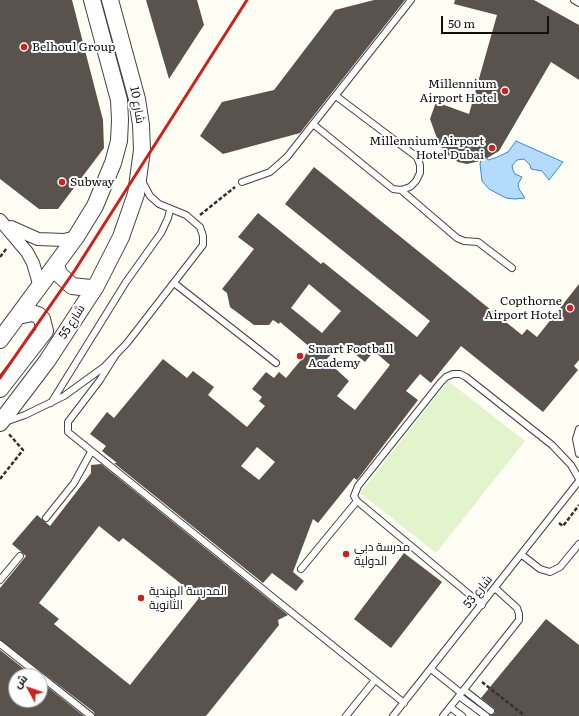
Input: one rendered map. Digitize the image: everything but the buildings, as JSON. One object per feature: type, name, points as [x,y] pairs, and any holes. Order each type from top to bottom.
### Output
[{"type":"street","name":"شارع 10","points":[[76,237],[95,206],[105,185],[119,140],[119,100],[92,0]]},
{"type":"street","name":"شارع 10","points":[[110,0],[137,99],[142,150],[140,175],[131,212]]},
{"type":"street","name":"شارع 55","points":[[2,425],[47,361],[96,286],[121,237],[131,212]]},
{"type":"street","points":[[2,221],[38,239],[64,240],[76,237]]},
{"type":"street","points":[[2,221],[27,252],[33,263],[40,287]]},
{"type":"street","points":[[0,340],[76,237]]},
{"type":"street","points":[[56,265],[59,274],[72,286],[90,288],[96,286]]},
{"type":"street","points":[[0,389],[45,331],[42,319],[38,314],[32,313],[18,316]]},
{"type":"lane","points":[[242,182],[263,175],[276,168],[287,157],[412,0]]},
{"type":"lane","points":[[574,0],[579,3]]},
{"type":"lane","points":[[313,124],[393,189],[402,190],[410,187],[416,182],[420,174],[420,165],[417,157],[336,96]]},
{"type":"lane","points":[[140,175],[150,196],[170,210],[179,212],[194,220],[200,227],[203,236],[203,245],[115,356],[100,380],[68,422],[68,432],[404,703]]},
{"type":"lane","points":[[402,190],[457,238],[464,241],[473,241],[482,244],[512,268]]},
{"type":"lane","points":[[50,404],[126,282],[161,233],[170,210]]},
{"type":"lane","points":[[174,283],[276,363]]},
{"type":"lane","points":[[2,425],[50,404],[78,387],[115,356]]},
{"type":"lane","points":[[482,605],[357,501],[354,496],[358,486],[446,377],[453,374],[460,374],[466,377],[552,445],[571,465],[579,480]]},
{"type":"lane","points":[[579,429],[576,439],[579,454]]},
{"type":"lane","points":[[46,518],[74,482],[92,452]]},
{"type":"lane","name":"شارع 53","points":[[394,716],[522,555],[579,480]]},
{"type":"lane","points":[[301,569],[357,501]]},
{"type":"lane","points":[[522,555],[540,569],[550,572],[560,566],[579,544]]},
{"type":"lane","points":[[0,580],[20,556]]},
{"type":"lane","points":[[443,716],[519,620],[517,608],[495,588]]},
{"type":"lane","points":[[0,644],[91,716]]},
{"type":"lane","points":[[431,669],[488,714]]},
{"type":"lane","points":[[346,716],[374,680]]},
{"type":"lane","points":[[450,707],[462,716]]},
{"type":"path","points":[[194,220],[242,182]]},
{"type":"path","points":[[0,479],[23,450],[2,425]]},
{"type":"path","points":[[551,517],[562,526],[579,505]]},
{"type":"path","points":[[475,677],[525,716]]},
{"type":"green space","points":[[448,381],[525,441],[436,553],[360,493]]},
{"type":"water","points":[[516,141],[563,162],[549,180],[542,171],[531,169],[530,165],[524,159],[517,160],[512,166],[515,174],[522,177],[518,184],[519,189],[525,198],[515,199],[506,198],[489,189],[482,181],[480,164],[481,159],[486,157],[488,160],[508,152]]},
{"type":"railway","points":[[0,378],[75,270],[247,0]]},
{"type":"place","name":"Belhoul Group","points":[[24,47]]},
{"type":"place","name":"Millennium Airport Hotel","points":[[505,91]]},
{"type":"place","name":"Millennium Airport Hotel Dubai","points":[[492,148]]},
{"type":"place","name":"Subway","points":[[62,182]]},
{"type":"place","name":"Copthorne Airport Hotel","points":[[570,308]]},
{"type":"place","name":"Smart Football Academy","points":[[300,356]]},
{"type":"place","name":"مدرسة دبي الدولية","points":[[346,554]]},
{"type":"place","name":"المدرسة الهندية الثانوية","points":[[141,598]]}]
